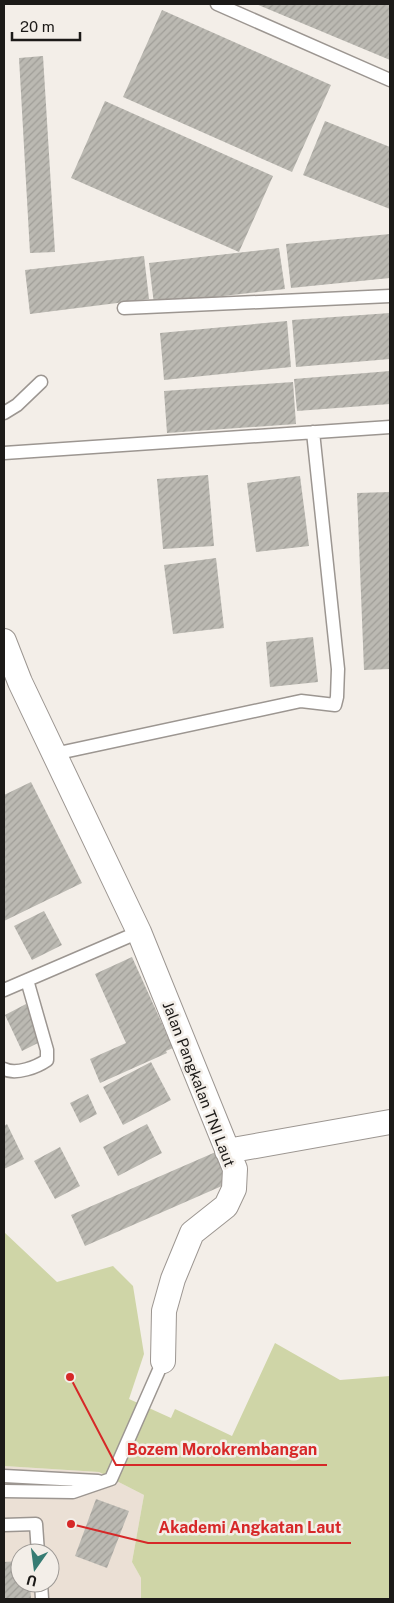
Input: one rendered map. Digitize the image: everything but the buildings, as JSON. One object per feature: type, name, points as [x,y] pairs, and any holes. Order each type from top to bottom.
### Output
[{"type":"street","name":"Jalan Pangkalan TNI Laut","points":[[4,641],[20,682],[139,932],[234,1169],[234,1190],[226,1206],[192,1232],[174,1279],[164,1312],[163,1361]]},
{"type":"street","points":[[227,1151],[390,1122]]},
{"type":"lane","points":[[218,4],[390,80]]},
{"type":"lane","points":[[124,308],[390,296]]},
{"type":"lane","points":[[4,413],[17,405],[41,382]]},
{"type":"lane","points":[[4,453],[390,427]]},
{"type":"lane","points":[[54,754],[301,701],[335,705],[338,669],[313,432]]},
{"type":"lane","points":[[4,990],[139,932]]},
{"type":"lane","points":[[4,1069],[17,1070],[40,1065],[47,1060],[47,1050],[27,980]]},
{"type":"lane","name":"Jalan Pangkalan TNI Laut","points":[[108,1480],[163,1361]]},
{"type":"lane","points":[[4,1476],[108,1480]]},
{"type":"lane","points":[[4,1491],[73,1492],[108,1480]]},
{"type":"lane","points":[[4,1525],[36,1524],[37,1543]]},
{"type":"shaded area","points":[[4,1232],[57,1282],[113,1266],[133,1286],[144,1354],[129,1399],[171,1418],[175,1409],[232,1436],[275,1343],[340,1380],[390,1376],[390,1599],[141,1599],[141,1578],[132,1562],[144,1495],[99,1472],[4,1466]]},
{"type":"shaded area","points":[[4,1466],[99,1472],[144,1495],[132,1562],[141,1578],[141,1599],[4,1599]]},
{"type":"place","name":"Bozem Morokrembangan","points":[[70,1377]]},
{"type":"place","name":"Akademi Angkatan Laut","points":[[71,1524]]}]
